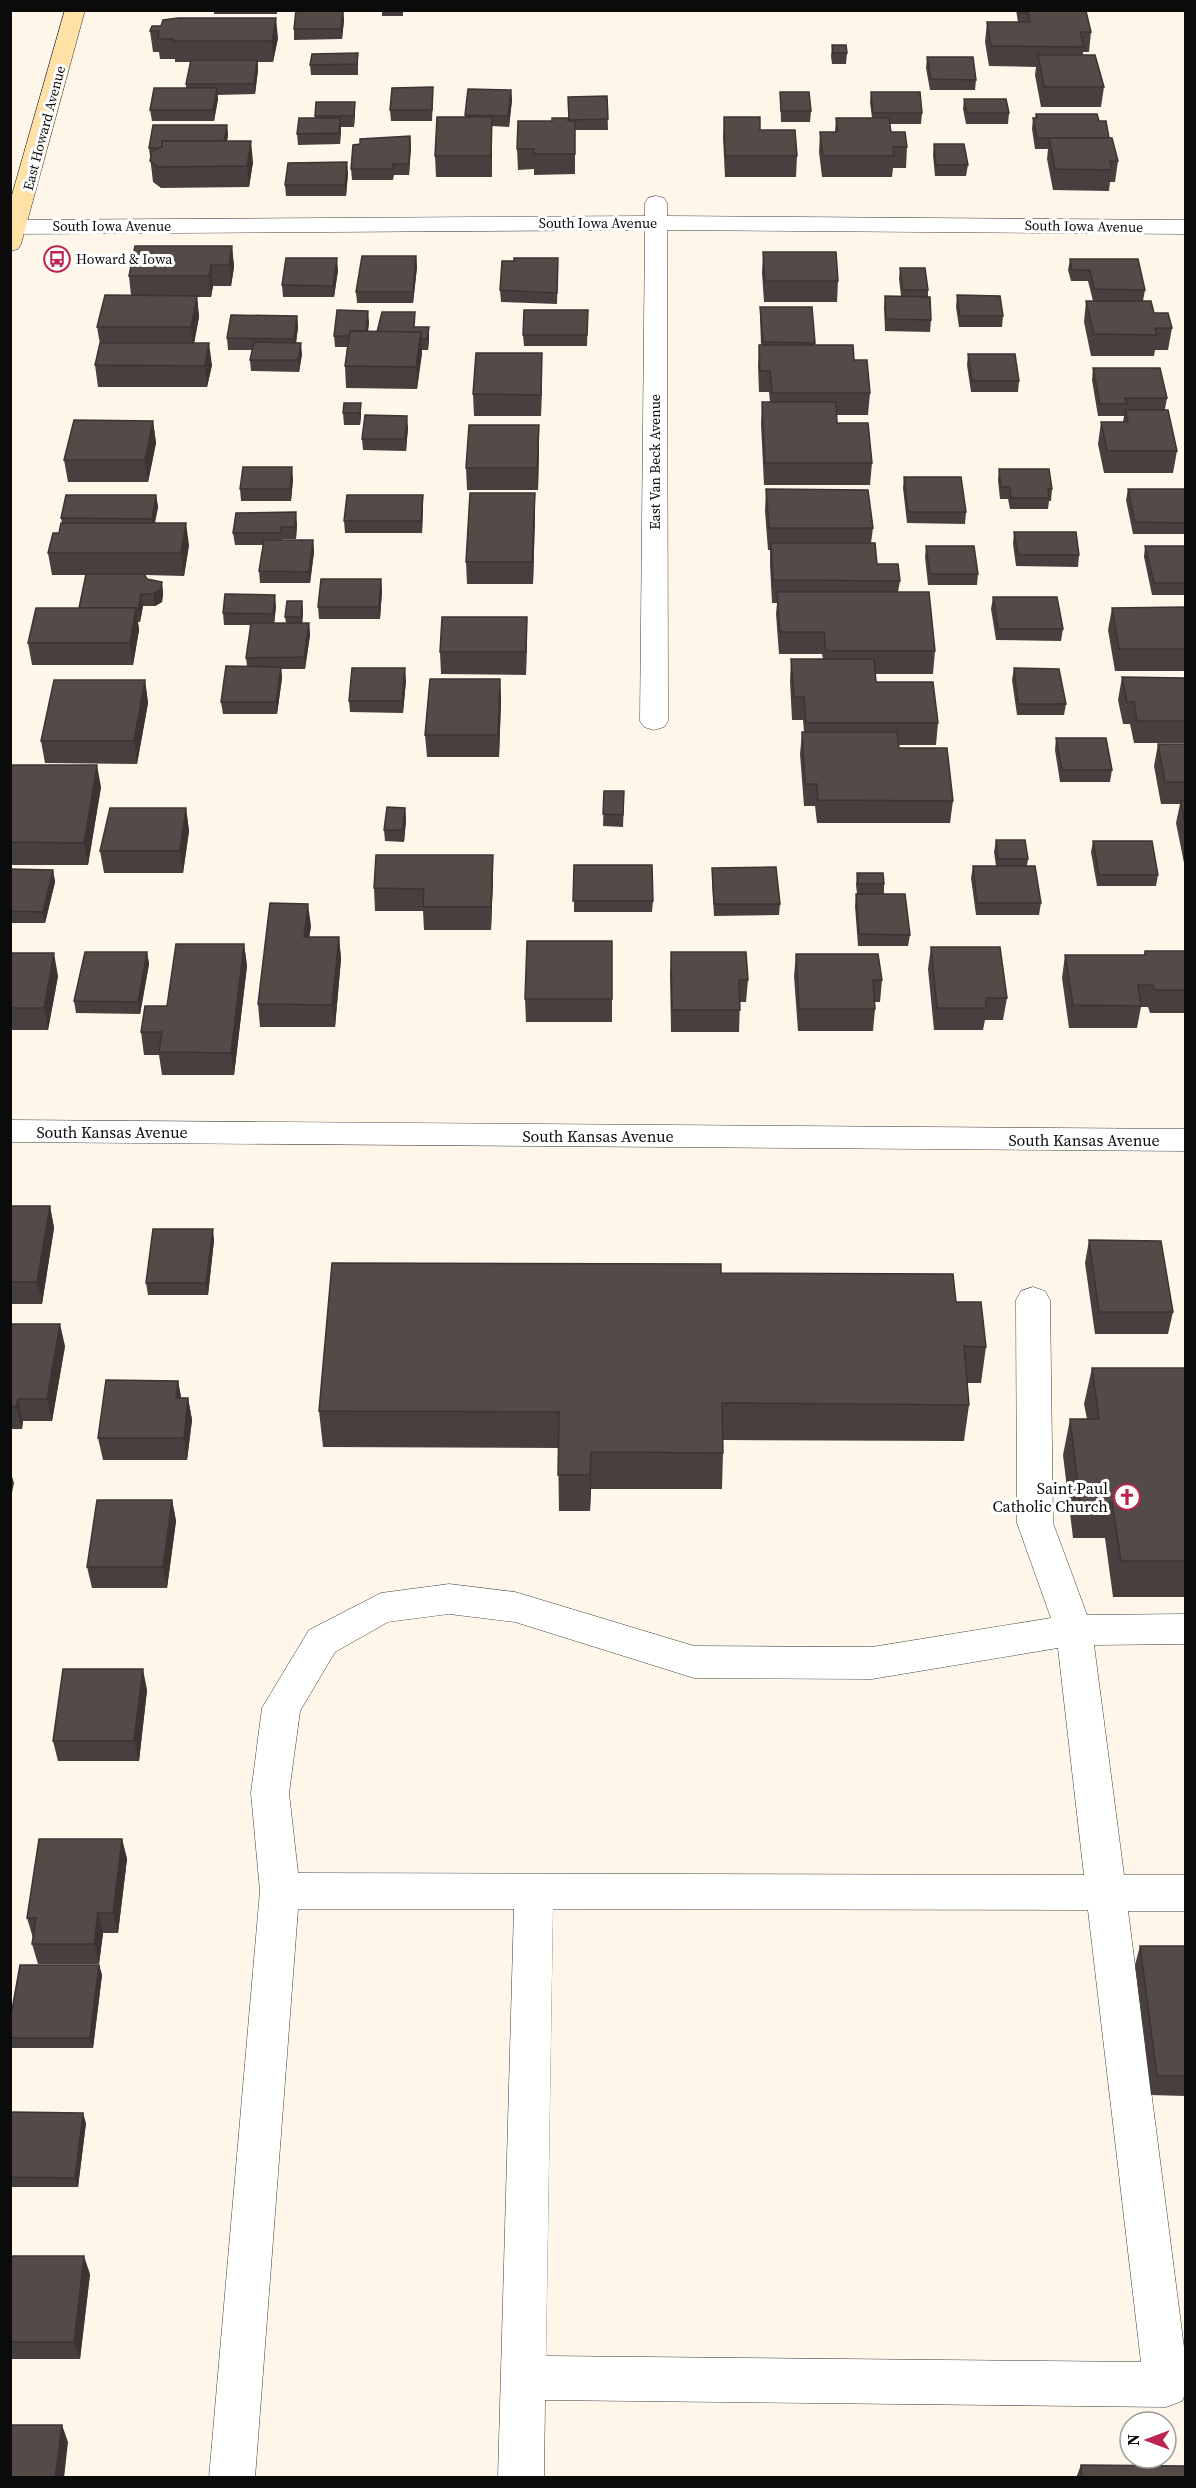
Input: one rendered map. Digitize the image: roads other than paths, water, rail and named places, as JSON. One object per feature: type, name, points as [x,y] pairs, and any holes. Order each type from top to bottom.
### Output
[{"type":"main road","name":"East Howard Avenue","points":[[12,232],[75,10]]},
{"type":"street","name":"South Iowa Avenue","points":[[12,232],[656,213],[1185,227]]},
{"type":"street","name":"East Van Beck Avenue","points":[[654,721],[656,213]]},
{"type":"street","name":"South Kansas Avenue","points":[[10,1131],[1185,1140]]},
{"type":"street","points":[[523,2378],[1166,2385],[1074,1630],[1035,1523],[1033,1300]]},
{"type":"street","points":[[232,2478],[280,1891],[270,1793],[281,1707],[322,1641],[381,1608],[449,1599],[515,1607],[694,1662],[872,1663],[1074,1630],[1185,1629]]},
{"type":"street","points":[[280,1891],[1185,1893]]},
{"type":"street","points":[[521,2478],[534,1891]]},
{"type":"place","name":"Howard & Iowa","points":[[57,259]]},
{"type":"place","name":"Saint Paul Catholic Church","points":[[1127,1497]]}]
